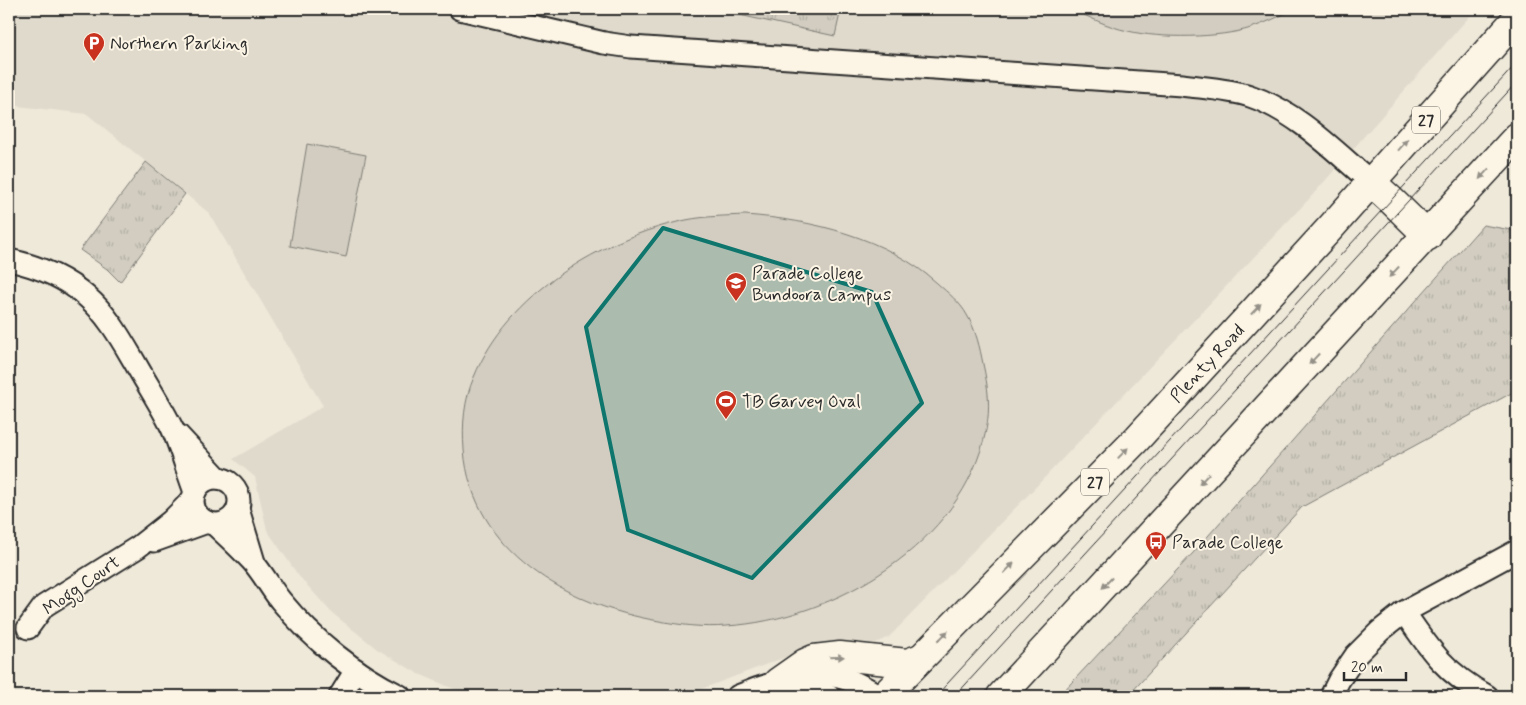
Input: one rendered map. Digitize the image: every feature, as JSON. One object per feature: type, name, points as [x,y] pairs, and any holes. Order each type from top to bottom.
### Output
[{"type":"highway","name":"Plenty Road","points":[[884,696],[1134,442],[1371,182],[1517,18]]},
{"type":"highway","points":[[1001,696],[1517,138]]},
{"type":"highway","points":[[1371,182],[1428,236]]},
{"type":"highway","points":[[779,689],[805,663],[814,659],[840,656],[907,663],[921,658]]},
{"type":"street","points":[[460,9],[631,48],[1182,85],[1248,95],[1270,104],[1296,120],[1371,182]]},
{"type":"street","points":[[9,260],[51,273],[68,282],[88,297],[119,336],[172,427],[218,478]]},
{"type":"street","points":[[172,427],[194,496],[196,513],[254,562],[282,602],[325,646],[356,670],[400,696]]},
{"type":"street","points":[[194,496],[204,481],[218,478],[225,479],[236,488],[239,495],[238,509],[254,562]]},
{"type":"street","name":"Mogg Court","points":[[28,628],[44,606],[138,547],[170,521],[194,496]]},
{"type":"street","points":[[210,523],[221,524],[229,521],[238,509]]},
{"type":"street","name":"Mogg Court","points":[[138,547],[210,523]]},
{"type":"street","points":[[1331,696],[1356,655],[1380,631],[1404,612],[1517,551]]},
{"type":"street","points":[[1404,612],[1432,653],[1451,673],[1472,688],[1488,696]]},
{"type":"street","points":[[340,696],[356,670]]},
{"type":"street","points":[[738,696],[779,689],[809,677],[833,676],[850,680],[880,696]]},
{"type":"street","points":[[779,689],[819,693],[829,696]]},
{"type":"highlighted area","points":[[663,228],[872,292],[922,403],[752,578],[628,530],[586,327]]},
{"type":"shaded area","name":"Parade College Bundoora Campus","points":[[9,9],[1476,9],[1309,199],[1029,494],[889,637],[874,644],[849,643],[812,647],[683,696],[478,696],[461,692],[417,673],[377,649],[331,612],[298,575],[267,530],[255,477],[233,459],[323,406],[209,213],[87,114],[9,105]]},
{"type":"green space","points":[[712,9],[841,9],[835,36]]},
{"type":"green space","points":[[1071,9],[1294,9],[1251,28],[1238,31],[1223,34],[1173,36],[1141,34],[1128,31]]},
{"type":"green space","points":[[307,144],[366,155],[346,257],[290,246]]},
{"type":"green space","points":[[146,162],[185,194],[120,282],[107,269],[80,250]]},
{"type":"green space","name":"TB Garvey Oval","points":[[745,215],[796,221],[847,234],[871,243],[917,267],[957,302],[967,315],[979,345],[988,397],[986,430],[973,471],[951,507],[923,540],[888,568],[850,591],[809,609],[767,620],[709,627],[659,621],[591,602],[559,587],[530,568],[505,545],[485,517],[471,486],[464,450],[464,413],[474,377],[489,347],[510,320],[534,296],[561,274],[591,256],[622,240],[686,220]]},
{"type":"green space","points":[[1483,225],[1517,231],[1517,390],[1302,507],[1128,696],[1059,696],[1193,553]]},
{"type":"tram line","points":[[936,696],[1517,63]]},
{"type":"tram line","points":[[955,696],[1517,82]]},
{"type":"place","name":"Northern Parking","points":[[94,62]]},
{"type":"place","name":"Parade College Bundoora Campus","points":[[736,302]]},
{"type":"place","name":"TB Garvey Oval","points":[[726,420]]},
{"type":"place","name":"Parade College","points":[[1156,561]]}]
